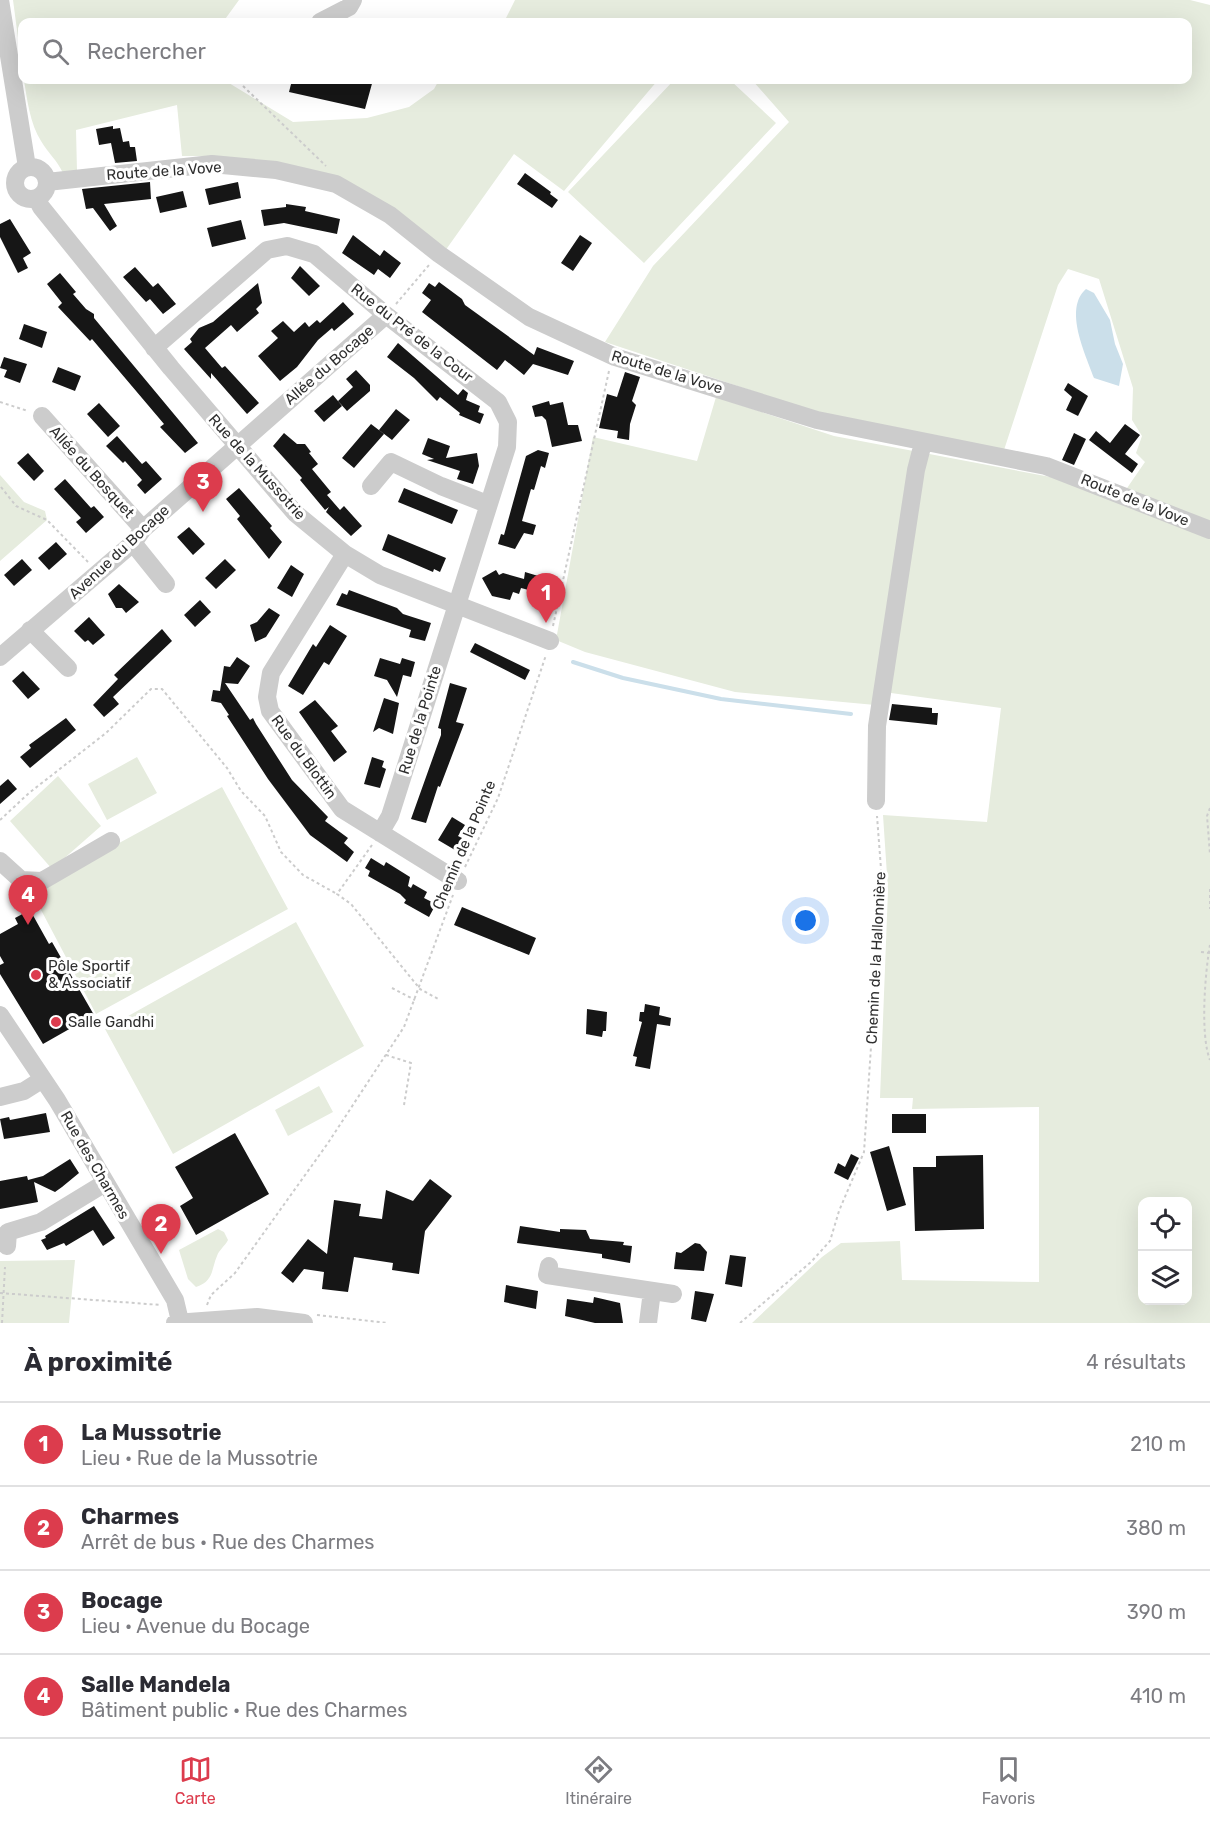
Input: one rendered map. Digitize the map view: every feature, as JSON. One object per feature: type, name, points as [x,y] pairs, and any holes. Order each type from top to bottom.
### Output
[{"type":"street","points":[[328,18],[349,7],[353,0]]},
{"type":"street","points":[[0,2],[27,167]]},
{"type":"street","name":"Route de la Vove","points":[[47,182],[212,164],[276,170],[336,184],[390,215],[439,254],[530,317],[615,357],[817,420],[1046,466],[1210,530]]},
{"type":"street","points":[[27,167],[40,170],[47,182],[45,192],[37,199],[8,194],[15,179],[27,167]]},
{"type":"street","name":"Rue de la Mussotrie","points":[[37,199],[154,348],[296,513],[345,554],[380,575],[550,641]]},
{"type":"street","name":"Rue du Pré de la Cour","points":[[154,348],[267,250],[287,246],[314,254],[386,315],[498,402],[508,422],[507,447],[455,604]]},
{"type":"street","name":"Allée du Bocage","points":[[237,445],[386,315]]},
{"type":"street","name":"Allée du Bosquet","points":[[42,416],[138,536],[166,584]]},
{"type":"street","points":[[876,801],[877,726],[916,470],[923,443]]},
{"type":"street","name":"Avenue du Bocage","points":[[0,657],[30,630],[51,616],[237,445]]},
{"type":"street","points":[[370,486],[391,462],[441,486],[487,504]]},
{"type":"street","name":"Rue du Blottin","points":[[345,554],[271,672],[267,697],[270,711],[342,809],[458,881]]},
{"type":"street","name":"Rue de la Pointe","points":[[380,833],[390,816],[455,604]]},
{"type":"street","points":[[30,630],[68,668]]},
{"type":"street","points":[[0,861],[21,880],[42,881],[111,841]]},
{"type":"street","name":"Rue des Charmes","points":[[0,1015],[57,1100],[175,1300],[177,1322]]},
{"type":"street","points":[[0,1097],[24,1091],[43,1079]]},
{"type":"street","points":[[5,1237],[41,1222],[105,1183]]},
{"type":"street","points":[[549,1266],[548,1275],[673,1294]]},
{"type":"street","points":[[648,1323],[652,1291]]},
{"type":"street","points":[[177,1322],[257,1317],[304,1323]]},
{"type":"path","points":[[243,84],[254,99],[326,166],[336,184]]},
{"type":"path","name":"Allée du Bocage","points":[[386,315],[439,254]]},
{"type":"path","name":"Chemin de la Pointe","points":[[204,1321],[204,1312],[211,1295],[235,1273],[334,1134],[404,1027],[458,881],[498,798],[550,641],[602,394],[615,357]]},
{"type":"path","points":[[0,402],[42,416]]},
{"type":"path","points":[[0,487],[16,506],[47,520],[97,574]]},
{"type":"path","points":[[0,820],[29,793],[106,733],[152,689],[162,689],[227,768],[242,791],[265,816],[281,852],[303,875],[351,904],[420,988],[440,999]]},
{"type":"path","name":"Chemin de la Hallonnière","points":[[740,1323],[804,1269],[830,1241],[839,1211],[864,1152],[882,882],[876,801]]},
{"type":"path","points":[[1210,808],[1207,816],[1210,854]]},
{"type":"path","points":[[337,894],[380,833]]},
{"type":"path","points":[[1210,890],[1208,896],[1210,909]]},
{"type":"path","points":[[1210,945],[1205,992],[1206,1050],[1210,1060]]},
{"type":"path","points":[[1201,952],[1209,953]]},
{"type":"path","points":[[392,988],[415,1000]]},
{"type":"path","points":[[386,1055],[411,1063],[404,1105]]},
{"type":"path","points":[[2,1323],[5,1267]]},
{"type":"path","points":[[2,1293],[158,1306],[175,1300]]},
{"type":"shaded area","points":[[13,0],[239,0],[226,18],[18,18],[18,38]]},
{"type":"shaded area","points":[[515,0],[1190,0],[1210,5],[1210,1323],[752,1323],[822,1257],[841,1243],[900,1241],[902,1280],[1039,1282],[1039,1107],[912,1109],[913,1098],[880,1098],[888,890],[883,815],[987,822],[1001,708],[891,693],[886,706],[735,692],[585,652],[556,640],[593,437],[697,461],[716,397],[834,436],[1125,491],[1145,462],[1136,453],[1142,436],[1132,420],[1133,388],[1099,279],[1068,269],[1058,285],[1004,450],[822,414],[605,342],[653,266],[789,122],[756,84],[1192,84],[1192,18],[506,18]]},
{"type":"shaded area","points":[[25,84],[231,84],[293,122],[367,118],[409,107],[434,89],[437,84],[655,84],[564,191],[514,154],[445,251],[383,203],[201,156],[182,156],[177,105],[76,130],[77,171],[63,173],[41,141],[29,111]]},
{"type":"shaded area","points":[[670,84],[734,84],[776,123],[644,263],[568,192]]},
{"type":"shaded area","points":[[0,475],[24,502],[45,511],[47,520],[0,561]]},
{"type":"shaded area","points":[[137,757],[157,793],[107,820],[88,784]]},
{"type":"shaded area","points":[[58,776],[101,826],[52,869],[10,821]]},
{"type":"shaded area","points":[[222,787],[288,909],[96,1014],[31,891]]},
{"type":"shaded area","points":[[296,922],[364,1046],[173,1154],[105,1029]]},
{"type":"shaded area","points":[[319,1086],[333,1112],[288,1136],[275,1110]]},
{"type":"shaded area","points":[[218,1229],[224,1232],[228,1240],[218,1254],[209,1278],[196,1287],[188,1279],[179,1250]]},
{"type":"shaded area","points":[[75,1260],[69,1323],[0,1323],[0,1261]]},
{"type":"water","points":[[1086,289],[1094,293],[1110,320],[1115,344],[1123,364],[1119,386],[1094,378],[1082,345],[1076,320],[1076,308],[1079,298]]},
{"type":"building","points":[[291,84],[372,84],[365,109],[289,92]]},
{"type":"building","points":[[113,126],[113,129],[120,128],[123,142],[129,141],[130,147],[135,147],[137,161],[115,163],[111,143],[99,145],[96,129]]},
{"type":"building","points":[[525,173],[558,200],[552,208],[517,184]]},
{"type":"building","points":[[150,182],[151,199],[104,204],[117,226],[110,231],[93,208],[86,209],[82,189]]},
{"type":"building","points":[[238,182],[241,198],[209,205],[205,189]]},
{"type":"building","points":[[183,191],[187,207],[160,213],[156,197]]},
{"type":"building","points":[[286,204],[306,207],[305,211],[340,219],[337,234],[284,223],[264,226],[261,210],[286,207]]},
{"type":"building","points":[[10,219],[31,253],[23,258],[28,268],[18,273],[0,237],[0,224]]},
{"type":"building","points":[[241,220],[246,239],[212,247],[207,228]]},
{"type":"building","points":[[353,235],[380,256],[384,250],[401,263],[390,278],[378,269],[374,275],[342,253]]},
{"type":"building","points":[[580,235],[592,243],[573,271],[561,263]]},
{"type":"building","points":[[300,266],[320,286],[309,296],[291,278]]},
{"type":"building","points":[[135,267],[153,287],[158,283],[176,304],[163,314],[150,299],[146,302],[123,277]]},
{"type":"building","points":[[60,273],[76,292],[73,294],[86,309],[94,314],[94,318],[198,443],[185,453],[160,427],[164,424],[92,339],[90,341],[58,307],[62,303],[47,284]]},
{"type":"building","points":[[439,282],[462,299],[465,305],[534,355],[537,347],[574,361],[568,375],[533,364],[524,375],[505,360],[497,370],[422,312],[431,300],[422,293],[429,283],[435,287]]},
{"type":"building","points":[[258,283],[262,303],[256,309],[259,313],[237,332],[231,325],[205,348],[222,368],[225,366],[259,403],[247,414],[211,373],[211,379],[184,349],[192,342],[190,339],[199,328],[213,322]]},
{"type":"building","points":[[343,302],[354,314],[334,331],[332,328],[318,340],[297,367],[280,381],[258,356],[278,338],[271,331],[283,321],[294,332],[305,322],[309,327],[317,320],[320,323]]},
{"type":"building","points":[[24,324],[47,332],[42,348],[19,339]]},
{"type":"building","points":[[398,343],[458,395],[463,389],[468,393],[466,400],[480,406],[478,412],[484,414],[480,424],[459,415],[460,413],[440,397],[437,401],[414,378],[387,357]]},
{"type":"building","points":[[4,357],[27,364],[20,383],[4,377],[7,370],[0,368]]},
{"type":"building","points":[[58,367],[81,376],[75,391],[52,382]]},
{"type":"building","points":[[356,370],[370,385],[370,391],[347,411],[338,401],[353,387],[346,379]]},
{"type":"building","points":[[625,372],[640,377],[632,401],[636,405],[630,424],[629,440],[617,438],[618,431],[599,428],[607,394],[617,397]]},
{"type":"building","points":[[1068,383],[1088,396],[1078,416],[1066,410],[1072,397],[1064,390]]},
{"type":"building","points":[[333,395],[342,406],[324,422],[314,411]]},
{"type":"building","points":[[549,401],[550,405],[563,402],[568,425],[578,425],[582,441],[552,447],[546,420],[542,416],[535,417],[532,406]]},
{"type":"building","points":[[99,403],[120,426],[108,437],[87,414]]},
{"type":"building","points":[[396,409],[410,420],[392,440],[379,430]]},
{"type":"building","points":[[371,424],[384,434],[354,468],[342,458]]},
{"type":"building","points":[[1125,424],[1140,435],[1125,454],[1138,464],[1132,473],[1089,440],[1096,431],[1110,443]]},
{"type":"building","points":[[284,433],[297,444],[305,444],[318,464],[312,469],[331,492],[327,495],[340,510],[344,506],[362,526],[351,536],[326,512],[329,507],[325,510],[300,480],[302,478],[273,446]]},
{"type":"building","points":[[1074,433],[1086,439],[1074,465],[1062,460]]},
{"type":"building","points":[[117,436],[142,464],[146,461],[162,479],[145,494],[137,485],[142,480],[125,461],[123,463],[106,446]]},
{"type":"building","points":[[428,438],[450,446],[446,458],[477,453],[479,466],[473,484],[457,479],[460,471],[427,460],[434,459],[422,454]]},
{"type":"building","points":[[538,450],[549,453],[545,468],[541,466],[534,490],[531,489],[522,521],[536,525],[533,535],[524,533],[515,549],[498,544],[501,534],[504,535],[526,456]]},
{"type":"building","points":[[28,453],[44,471],[34,481],[17,463]]},
{"type":"building","points":[[65,479],[91,508],[94,506],[104,517],[86,533],[76,522],[81,518],[54,489]]},
{"type":"building","points":[[239,488],[272,526],[270,528],[282,542],[269,559],[237,519],[240,516],[226,499]]},
{"type":"building","points":[[404,488],[458,510],[452,524],[398,502]]},
{"type":"building","points":[[189,527],[205,544],[193,555],[177,537]]},
{"type":"building","points":[[388,534],[446,558],[440,572],[434,569],[433,572],[382,550]]},
{"type":"building","points":[[56,542],[67,554],[49,570],[38,558]]},
{"type":"building","points":[[22,559],[32,570],[14,586],[4,575]]},
{"type":"building","points":[[225,559],[236,570],[216,589],[205,578]]},
{"type":"building","points":[[291,565],[304,574],[292,597],[277,588]]},
{"type":"building","points":[[496,570],[499,575],[503,573],[524,579],[525,572],[548,579],[544,594],[521,588],[519,594],[513,592],[510,600],[492,596],[482,578]]},
{"type":"building","points":[[119,584],[139,602],[126,613],[122,608],[116,608],[108,594]]},
{"type":"building","points":[[349,590],[397,608],[403,614],[431,623],[425,641],[409,637],[411,630],[336,605],[342,593],[347,595]]},
{"type":"building","points":[[200,600],[211,612],[195,627],[184,615]]},
{"type":"building","points":[[269,608],[280,615],[266,637],[255,642],[250,625],[257,622]]},
{"type":"building","points":[[89,617],[105,635],[93,645],[88,640],[85,642],[74,631]]},
{"type":"building","points":[[330,625],[347,636],[329,665],[324,662],[303,695],[288,686],[313,644],[316,647]]},
{"type":"building","points":[[162,629],[172,641],[113,697],[119,704],[104,717],[93,705],[118,679],[114,675]]},
{"type":"building","points":[[475,643],[530,670],[525,680],[470,652]]},
{"type":"building","points":[[237,657],[250,666],[238,684],[225,683],[250,720],[253,718],[292,780],[328,817],[325,821],[348,838],[344,843],[354,852],[347,862],[310,835],[268,779],[221,703],[211,701],[213,690],[220,691],[224,666],[230,667]]},
{"type":"building","points":[[380,658],[400,664],[402,658],[415,662],[411,677],[403,675],[397,697],[387,680],[374,676]]},
{"type":"building","points":[[23,671],[40,689],[28,699],[12,681]]},
{"type":"building","points":[[450,683],[467,688],[456,722],[464,724],[440,787],[438,786],[426,823],[411,819],[441,735],[441,729],[438,728]]},
{"type":"building","points":[[384,698],[399,703],[393,734],[379,728],[373,732]]},
{"type":"building","points":[[315,700],[338,726],[331,731],[347,752],[334,762],[299,712]]},
{"type":"building","points":[[892,704],[932,708],[932,713],[938,713],[937,725],[889,720]]},
{"type":"building","points":[[66,718],[76,730],[30,768],[20,757],[31,748],[29,745]]},
{"type":"building","points":[[372,757],[384,761],[382,767],[386,769],[380,788],[364,784]]},
{"type":"building","points":[[8,779],[17,789],[0,804],[0,786]]},
{"type":"building","points":[[452,817],[465,825],[458,836],[462,838],[455,850],[438,840]]},
{"type":"building","points":[[371,858],[384,866],[386,862],[410,877],[408,886],[411,888],[413,884],[427,892],[424,898],[436,904],[429,917],[404,903],[406,900],[400,894],[368,876],[370,871],[365,868]]},
{"type":"building","points":[[462,907],[536,938],[529,955],[454,925]]},
{"type":"building","name":"Pôle Sportif & Associatif","points":[[30,910],[49,944],[52,942],[94,1015],[43,1044],[0,974],[0,965],[4,963],[0,956],[0,934],[18,924],[15,918]]},
{"type":"building","points":[[645,1004],[660,1007],[659,1015],[671,1018],[670,1026],[657,1024],[650,1069],[635,1066],[637,1057],[633,1056],[642,1022],[639,1021],[640,1012],[644,1012]]},
{"type":"building","points":[[587,1009],[607,1012],[606,1031],[603,1031],[602,1037],[586,1034]]},
{"type":"building","points":[[46,1113],[50,1132],[4,1139],[0,1119],[9,1117],[10,1120]]},
{"type":"building","points":[[892,1114],[926,1114],[926,1133],[892,1133]]},
{"type":"building","points":[[235,1133],[269,1194],[196,1235],[180,1206],[193,1198],[175,1167]]},
{"type":"building","points":[[889,1146],[906,1205],[887,1211],[870,1152]]},
{"type":"building","points":[[851,1154],[859,1158],[848,1180],[834,1173],[838,1163],[845,1167]]},
{"type":"building","points":[[983,1155],[984,1229],[915,1231],[913,1167],[936,1167],[936,1156]]},
{"type":"building","points":[[70,1159],[79,1173],[55,1192],[34,1182],[38,1202],[0,1209],[0,1181],[27,1176],[28,1180],[43,1176]]},
{"type":"building","points":[[430,1179],[452,1196],[425,1231],[419,1274],[392,1270],[393,1263],[354,1257],[348,1292],[322,1289],[324,1272],[304,1269],[293,1283],[281,1273],[308,1239],[327,1254],[334,1200],[361,1204],[359,1216],[382,1219],[386,1190],[413,1201]]},
{"type":"building","points":[[94,1206],[115,1238],[103,1246],[93,1230],[66,1246],[64,1243],[47,1250],[41,1240],[46,1238],[45,1236]]},
{"type":"building","points":[[520,1226],[560,1232],[560,1229],[586,1230],[590,1239],[624,1242],[623,1245],[632,1246],[630,1263],[602,1258],[602,1254],[517,1243]]},
{"type":"building","points":[[695,1243],[700,1244],[707,1252],[704,1271],[674,1269],[676,1252],[681,1253]]},
{"type":"building","points":[[730,1255],[746,1257],[742,1287],[725,1284]]},
{"type":"building","points":[[506,1285],[538,1291],[536,1309],[504,1302]]},
{"type":"building","points":[[695,1291],[714,1294],[706,1322],[691,1319]]},
{"type":"building","points":[[594,1297],[620,1303],[623,1323],[595,1323],[565,1316],[567,1299],[593,1303]]},
{"type":"waterway","points":[[573,662],[623,678],[721,699],[851,714]]},
{"type":"place","name":"Bocage","points":[[203,512]]},
{"type":"place","name":"La Mussotrie","points":[[546,623]]},
{"type":"place","name":"Salle Mandela","points":[[28,925]]},
{"type":"place","name":"Pôle Sportif & Associatif","points":[[36,975]]},
{"type":"place","name":"Salle Gandhi","points":[[56,1022]]},
{"type":"place","name":"Charmes","points":[[161,1254]]}]
